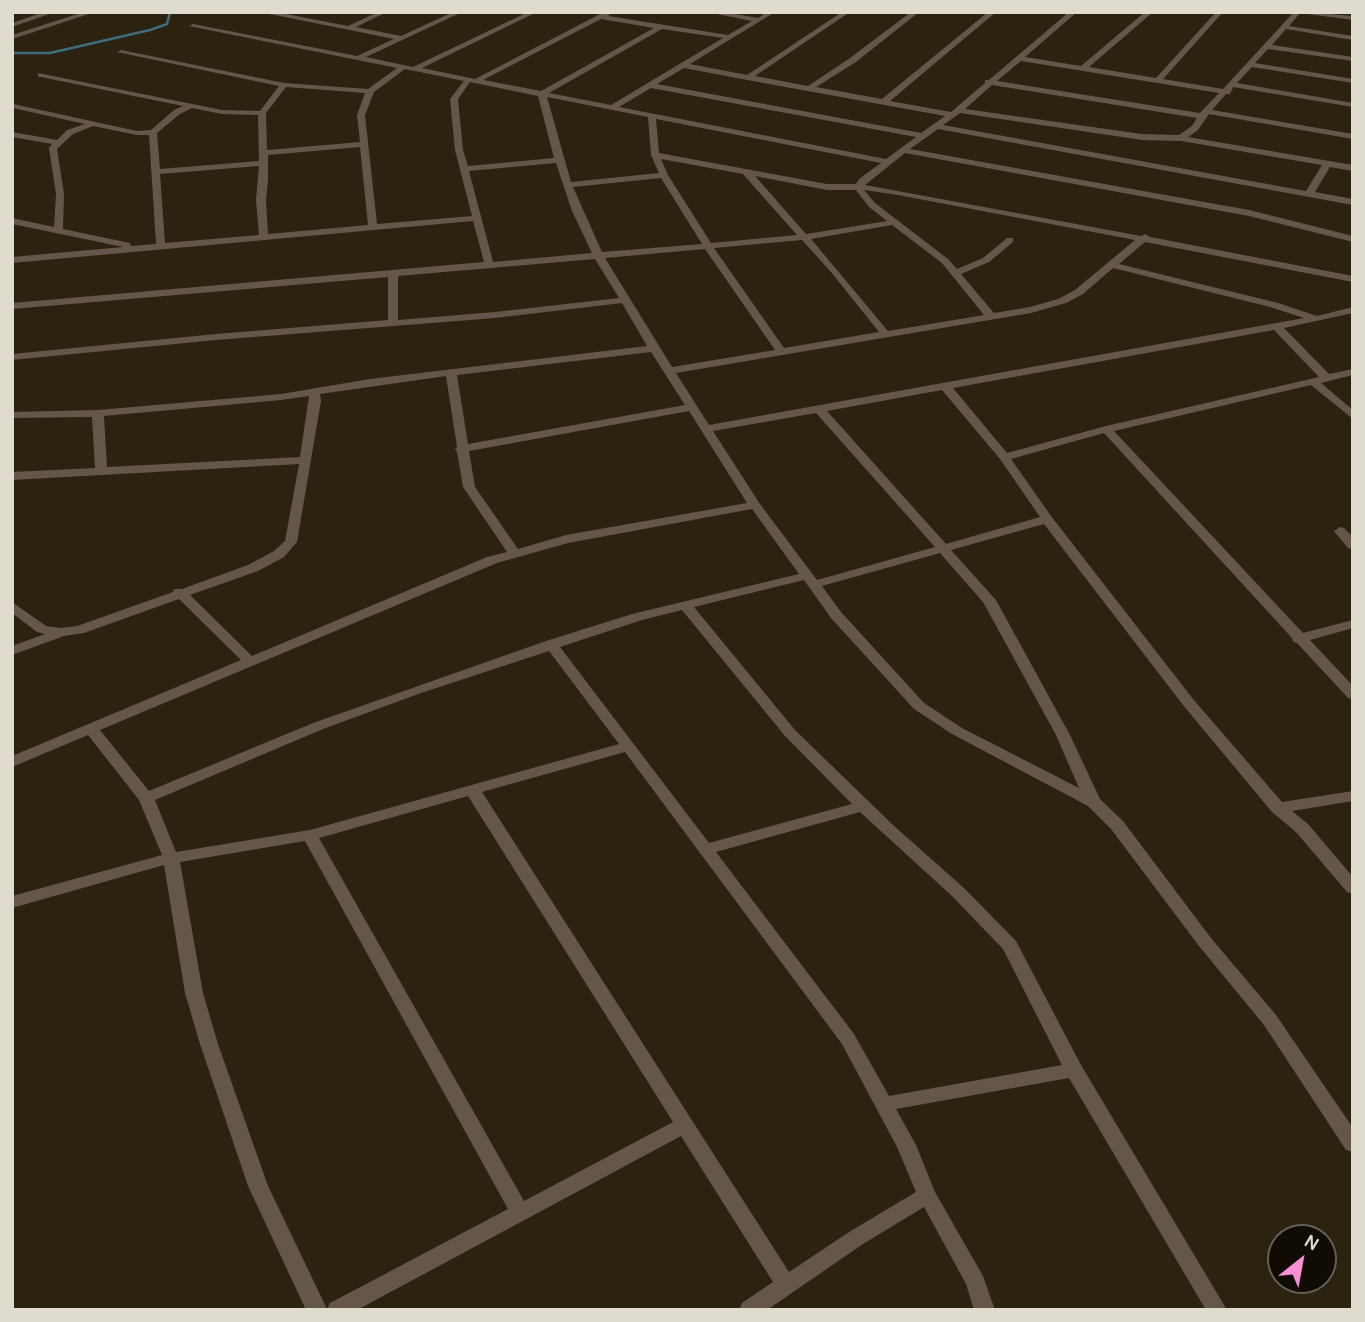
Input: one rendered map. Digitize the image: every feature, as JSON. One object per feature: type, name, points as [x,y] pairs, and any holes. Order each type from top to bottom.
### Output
[{"type":"street","points":[[12,25],[52,12]]},
{"type":"street","points":[[12,37],[92,12]]},
{"type":"street","points":[[263,12],[401,38]]},
{"type":"street","points":[[295,18],[308,12]]},
{"type":"street","points":[[349,28],[384,12]]},
{"type":"street","points":[[357,58],[458,12]]},
{"type":"street","points":[[414,69],[534,12]]},
{"type":"street","points":[[489,264],[464,169],[454,99],[472,80],[610,12]]},
{"type":"street","points":[[710,12],[759,20]]},
{"type":"street","points":[[613,107],[772,12]]},
{"type":"street","points":[[747,78],[847,12]]},
{"type":"street","points":[[808,89],[853,60],[916,12]]},
{"type":"street","points":[[884,102],[993,12]]},
{"type":"street","points":[[991,316],[945,261],[863,197],[860,187],[862,181],[954,112],[1074,12]]},
{"type":"street","points":[[1083,68],[1150,12]]},
{"type":"street","points":[[1158,80],[1220,12]]},
{"type":"street","points":[[1181,138],[1195,128],[1265,46],[1298,12]]},
{"type":"street","points":[[1308,12],[1353,18]]},
{"type":"street","points":[[601,17],[728,37]]},
{"type":"street","points":[[193,26],[889,162]]},
{"type":"street","points":[[542,94],[663,26]]},
{"type":"street","points":[[1284,27],[1353,38]]},
{"type":"street","points":[[1265,46],[1353,60]]},
{"type":"street","points":[[121,52],[284,85],[370,91]]},
{"type":"street","points":[[1018,58],[1158,80],[1353,105]]},
{"type":"street","points":[[1250,64],[1353,81]]},
{"type":"street","points":[[681,65],[884,102],[1130,136],[1181,138],[1353,167]]},
{"type":"street","points":[[373,228],[361,115],[370,91],[403,67]]},
{"type":"street","points":[[41,75],[190,106],[262,113]]},
{"type":"street","points":[[988,82],[1353,137]]},
{"type":"street","points":[[264,239],[261,200],[264,158],[262,113],[284,85]]},
{"type":"street","points":[[649,85],[923,136]]},
{"type":"street","points":[[542,94],[559,160],[598,255],[690,407],[809,581],[919,706],[957,731],[1093,802],[1116,825],[1205,942],[1270,1020],[1353,1144]]},
{"type":"street","points":[[16,106],[137,133],[153,132],[177,112],[190,106]]},
{"type":"street","points":[[652,115],[655,155],[664,175],[708,246],[780,350]]},
{"type":"street","points":[[58,230],[60,194],[52,153],[56,142],[90,124]]},
{"type":"street","points":[[936,126],[1353,202]]},
{"type":"street","points":[[153,132],[160,248]]},
{"type":"street","points":[[12,134],[56,142]]},
{"type":"street","points":[[156,172],[364,145]]},
{"type":"street","points":[[905,151],[1249,213],[1353,239]]},
{"type":"street","points":[[655,155],[827,187],[860,187],[1145,237],[1353,279]]},
{"type":"street","points":[[464,169],[559,160]]},
{"type":"street","points":[[1309,194],[1328,163]]},
{"type":"street","points":[[747,173],[886,335]]},
{"type":"street","points":[[569,185],[664,175]]},
{"type":"street","points":[[12,260],[477,218]]},
{"type":"street","points":[[12,221],[116,243],[160,248]]},
{"type":"street","points":[[12,306],[803,237],[895,222]]},
{"type":"street","points":[[668,372],[780,350],[1031,310],[1062,301],[1145,237]]},
{"type":"street","points":[[954,274],[986,260],[1010,240]]},
{"type":"street","points":[[1111,265],[1274,305],[1318,319]]},
{"type":"street","points":[[393,273],[393,324]]},
{"type":"street","points":[[12,357],[216,337],[393,324],[626,300]]},
{"type":"street","points":[[706,429],[1318,319],[1353,310]]},
{"type":"street","points":[[1276,326],[1325,377]]},
{"type":"street","points":[[12,415],[98,412],[281,397],[314,390],[654,348]]},
{"type":"street","points":[[1004,457],[1106,429],[1353,372]]},
{"type":"street","points":[[451,374],[461,449],[472,495],[514,553]]},
{"type":"street","points":[[1312,380],[1353,416]]},
{"type":"street","points":[[946,387],[1004,457],[1047,519],[1188,702],[1278,808],[1302,828],[1353,888]]},
{"type":"street","points":[[12,651],[253,568],[279,554],[290,542],[315,401],[314,390]]},
{"type":"street","points":[[461,449],[690,407]]},
{"type":"street","points":[[818,408],[989,600],[1063,735],[1093,802]]},
{"type":"street","points":[[98,412],[101,470]]},
{"type":"street","points":[[1106,429],[1298,639],[1353,695]]},
{"type":"street","points":[[12,476],[304,460]]},
{"type":"street","points":[[12,762],[249,660],[514,553],[566,539],[755,505]]},
{"type":"street","points":[[146,798],[318,726],[637,617],[809,581],[1047,519]]},
{"type":"street","points":[[1340,531],[1353,545]]},
{"type":"street","points":[[179,592],[249,660]]},
{"type":"street","points":[[12,606],[42,628],[61,632]]},
{"type":"street","points":[[686,606],[790,733],[1010,945],[1074,1070],[1217,1310]]},
{"type":"street","points":[[1298,639],[1353,624]]},
{"type":"street","points":[[551,645],[626,747],[708,849],[848,1039],[906,1145],[927,1195],[976,1282],[985,1310]]},
{"type":"street","points":[[91,729],[146,798],[171,858],[194,993],[209,1044],[258,1186],[317,1310]]},
{"type":"street","points":[[12,902],[171,858],[310,835],[626,747]]},
{"type":"street","points":[[473,791],[786,1285]]},
{"type":"street","points":[[1278,808],[1353,796]]},
{"type":"street","points":[[708,849],[863,806]]},
{"type":"street","points":[[310,835],[520,1212]]},
{"type":"street","points":[[884,1104],[1074,1070]]},
{"type":"street","points":[[337,1310],[683,1126]]},
{"type":"street","points":[[749,1310],[927,1195]]},
{"type":"waterway","points":[[12,53],[50,53],[150,30],[167,24],[170,12]]}]
